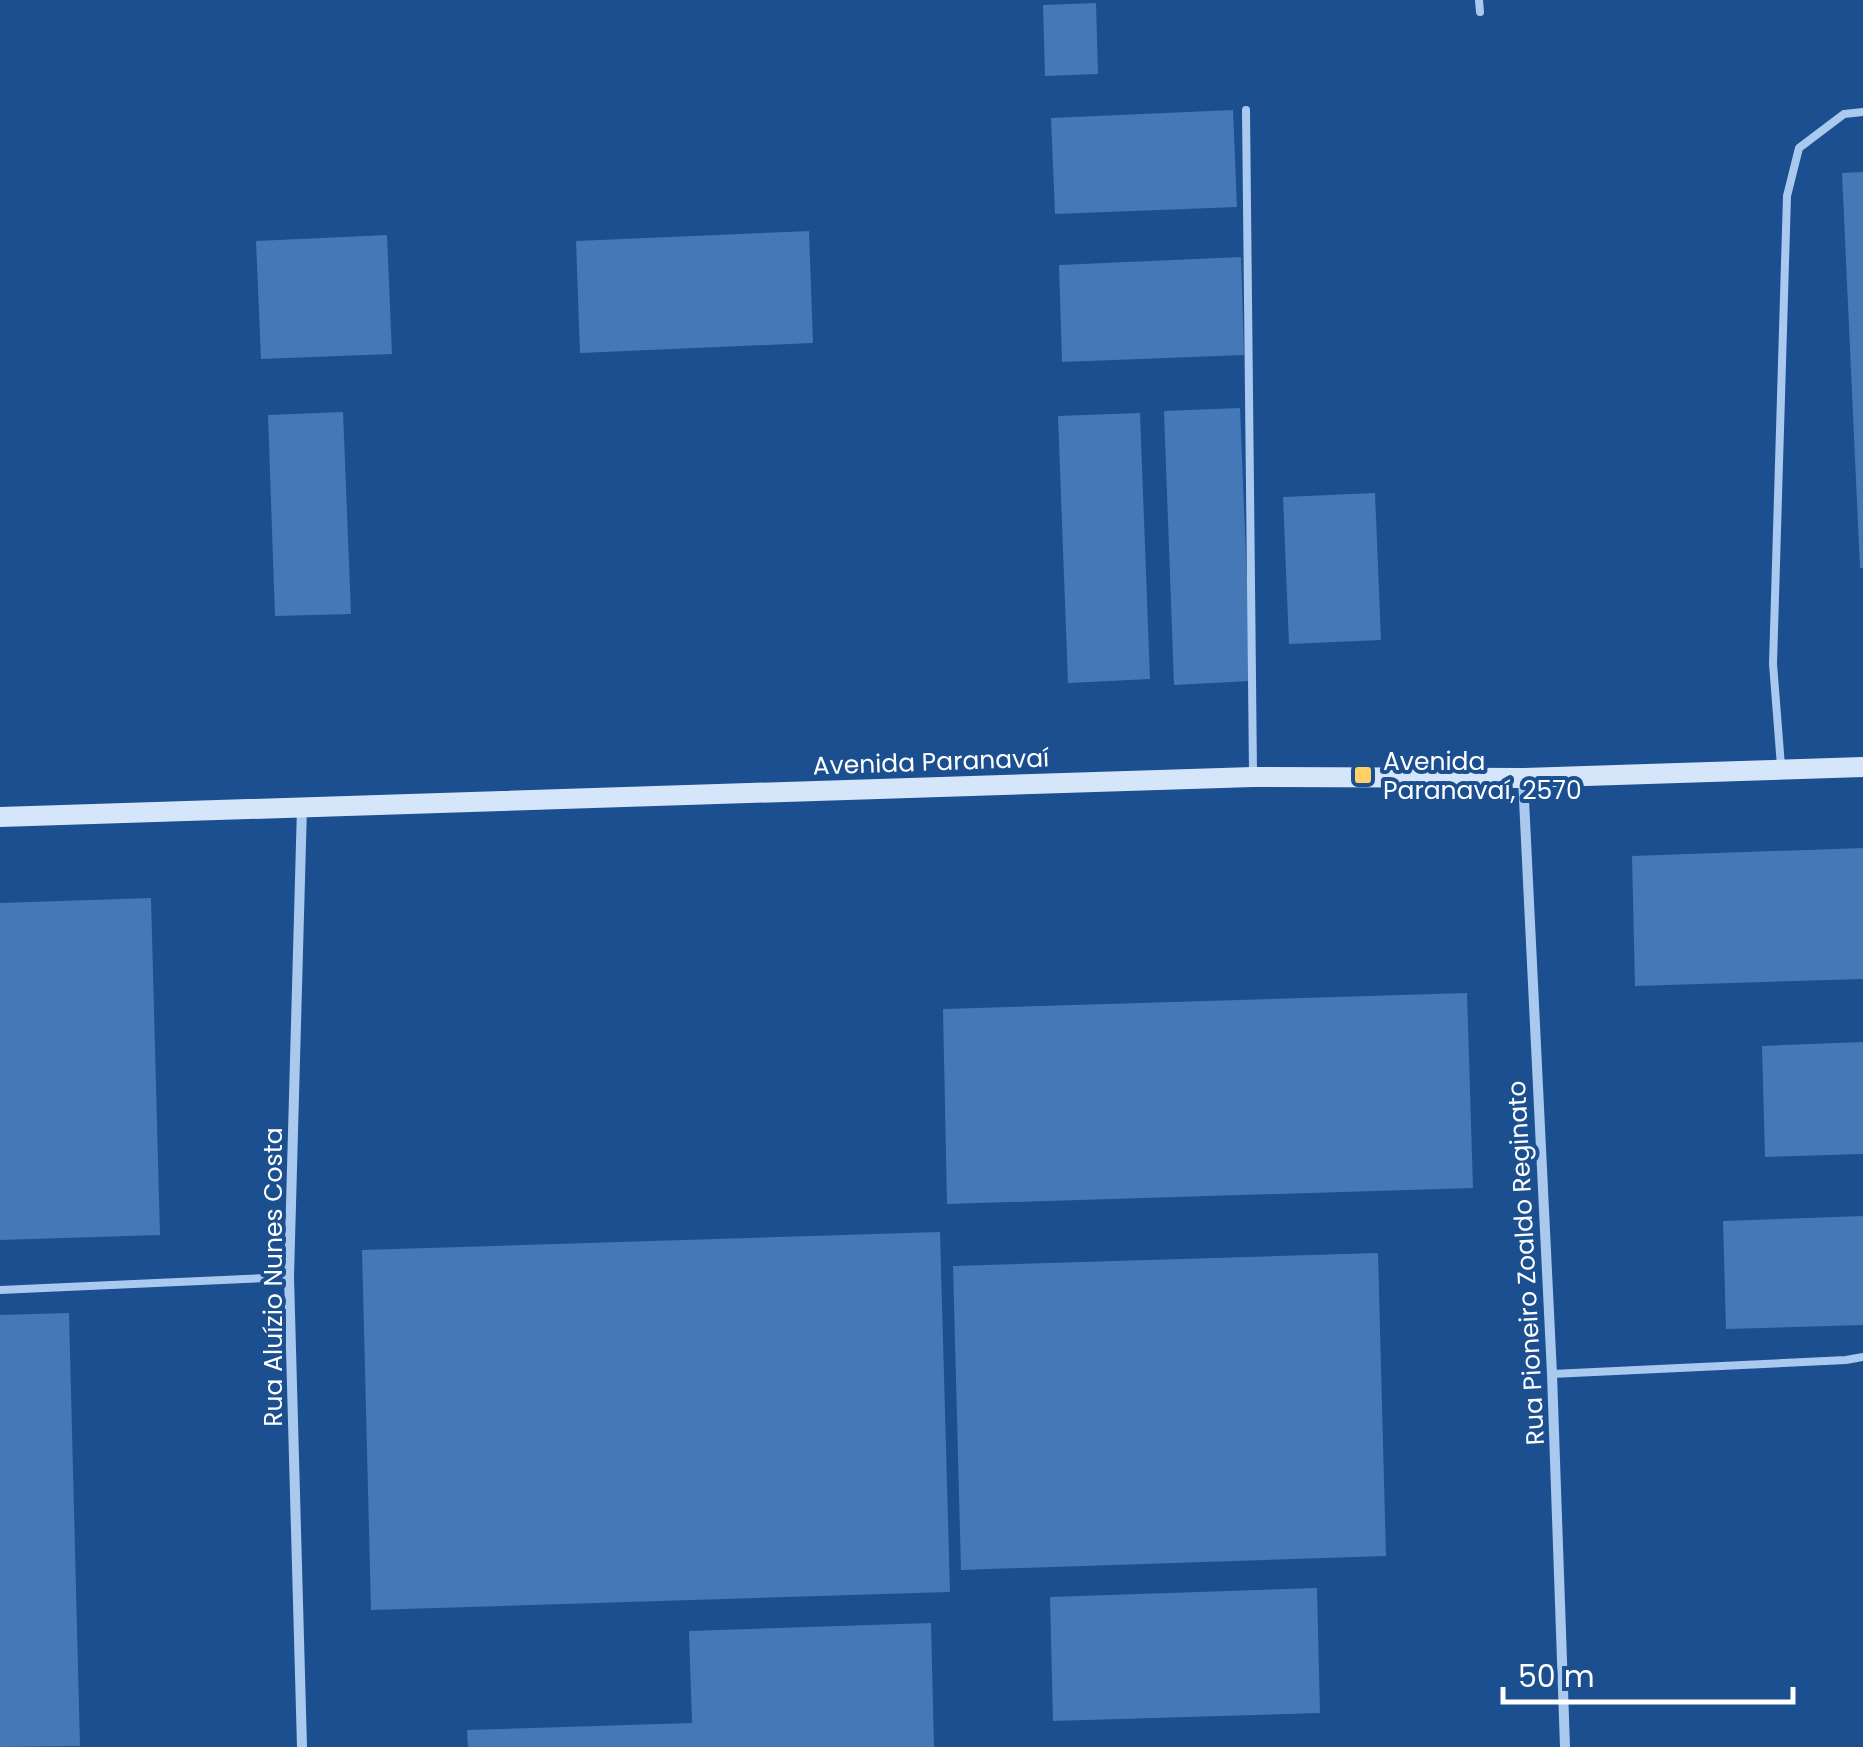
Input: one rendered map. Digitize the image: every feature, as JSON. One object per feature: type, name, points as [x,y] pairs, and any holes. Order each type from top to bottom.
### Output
[{"type":"street","name":"Avenida Paranavaí","points":[[0,817],[1254,777],[1523,778],[1863,767]]},
{"type":"street","name":"Rua Pioneiro Zoaldo Reginato","points":[[1523,778],[1552,1374],[1565,1747]]},
{"type":"street","name":"Rua Aluízio Nunes Costa","points":[[302,806],[288,1277],[302,1747]]},
{"type":"lane","points":[[1479,0],[1480,12]]},
{"type":"lane","points":[[1246,110],[1254,777]]},
{"type":"lane","points":[[1782,768],[1772,664],[1787,196],[1799,148],[1844,114],[1863,112]]},
{"type":"lane","points":[[0,1290],[288,1277]]},
{"type":"lane","points":[[1552,1374],[1863,1357]]},
{"type":"building","points":[[1096,3],[1098,74],[1045,76],[1043,5]]},
{"type":"building","points":[[1233,110],[1237,207],[1055,214],[1051,118]]},
{"type":"building","points":[[1863,172],[1863,568],[1860,568],[1842,173]]},
{"type":"building","points":[[809,231],[813,343],[580,353],[576,241]]},
{"type":"building","points":[[387,235],[392,354],[261,359],[256,241]]},
{"type":"building","points":[[1241,257],[1244,355],[1062,362],[1059,265]]},
{"type":"building","points":[[1240,408],[1251,681],[1174,685],[1164,411]]},
{"type":"building","points":[[343,412],[351,614],[275,616],[268,415]]},
{"type":"building","points":[[1140,413],[1150,679],[1068,683],[1058,416]]},
{"type":"building","points":[[1375,493],[1381,640],[1289,644],[1283,497]]},
{"type":"building","points":[[1863,848],[1863,979],[1635,986],[1632,856]]},
{"type":"building","points":[[151,898],[160,1235],[0,1240],[0,903]]},
{"type":"building","points":[[1467,993],[1473,1188],[947,1204],[943,1009]]},
{"type":"building","points":[[1863,1042],[1863,1154],[1765,1157],[1762,1046]]},
{"type":"building","points":[[1863,1216],[1863,1325],[1726,1329],[1723,1221]]},
{"type":"building","points":[[940,1232],[950,1592],[371,1610],[362,1250]]},
{"type":"building","points":[[1378,1253],[1386,1556],[961,1570],[953,1266]]},
{"type":"building","points":[[69,1313],[80,1746],[0,1747],[0,1315]]},
{"type":"building","points":[[1317,1588],[1320,1713],[1053,1721],[1050,1597]]},
{"type":"building","points":[[931,1623],[934,1747],[468,1747],[467,1730],[692,1723],[689,1631]]},
{"type":"place","name":"Avenida Paranavaí, 2570","points":[[1363,775]]}]
